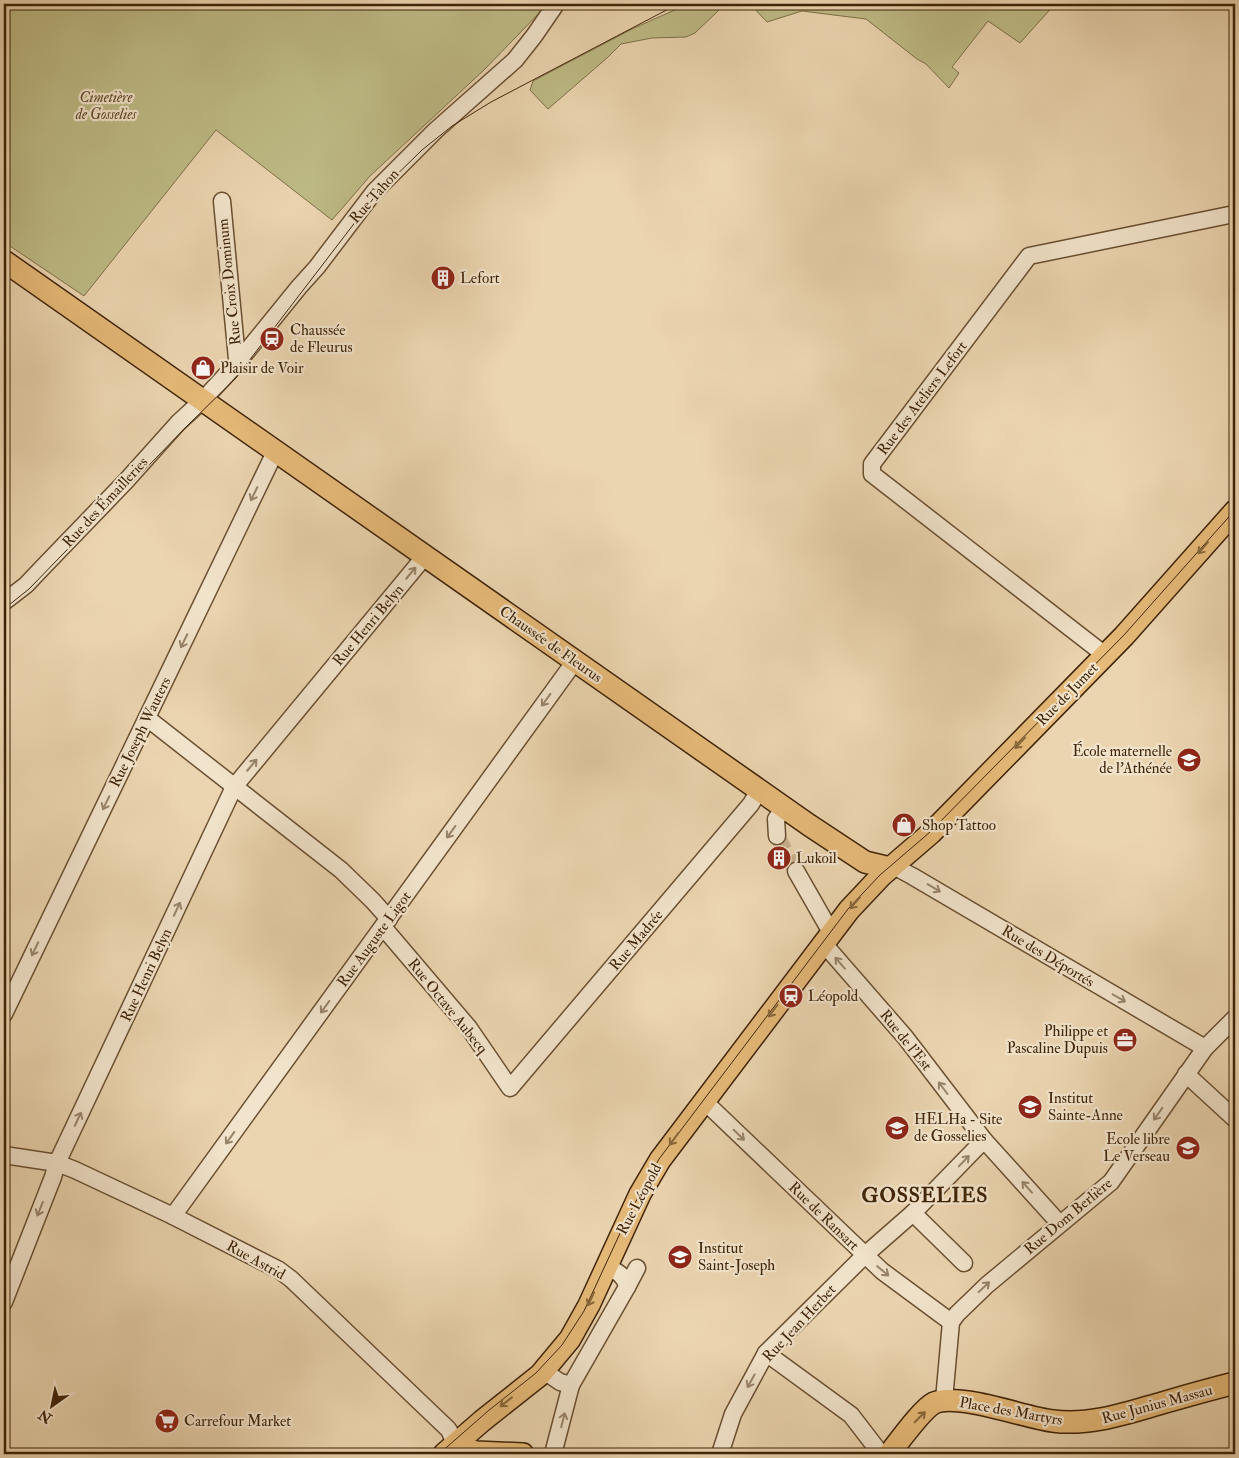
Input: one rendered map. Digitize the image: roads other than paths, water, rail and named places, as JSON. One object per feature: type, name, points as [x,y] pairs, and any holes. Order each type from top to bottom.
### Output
[{"type":"main road","name":"Chaussée de Fleurus","points":[[4,261],[784,808],[865,862],[890,868]]},
{"type":"main road","name":"Rue de Jumet","points":[[828,938],[859,898],[931,833],[1105,655],[1235,511]]},
{"type":"main road","name":"Rue Léopold","points":[[452,1452],[544,1371],[573,1333],[589,1305],[649,1178],[675,1138],[828,938]]},
{"type":"main road","name":"Rue Junius Massau","points":[[1078,1422],[1138,1410],[1235,1383]]},
{"type":"main road","name":"Place des Martyrs","points":[[889,1454],[914,1422],[933,1403],[944,1400],[1054,1421],[1078,1422]]},
{"type":"main road","points":[[452,1452],[523,1454]]},
{"type":"street","name":"Rue Tahon","points":[[203,400],[239,361],[298,287],[317,267],[374,192],[436,130],[515,60],[556,4]]},
{"type":"street","name":"Rue Croix Dominum","points":[[222,201],[237,359],[239,361]]},
{"type":"street","name":"Rue des Ateliers Lefort","points":[[1105,655],[872,474],[872,464],[1029,256],[1234,214],[1235,216]]},
{"type":"street","name":"Rue des Émailleries","points":[[4,602],[26,585],[45,566],[126,481],[178,422],[203,400]]},
{"type":"street","name":"Rue Joseph Wauters","points":[[4,1014],[276,450]]},
{"type":"street","name":"Rue Henri Belyn","points":[[4,1302],[57,1163],[234,786],[425,556]]},
{"type":"street","name":"Rue Auguste Ligot","points":[[173,1216],[575,661]]},
{"type":"street","points":[[147,718],[340,870],[373,901],[386,923]]},
{"type":"street","name":"Rue Madrée","points":[[510,1088],[751,804],[757,789]]},
{"type":"street","points":[[777,836],[776,819],[784,808]]},
{"type":"street","name":"Rue des Déportés","points":[[890,868],[899,869],[912,876],[1205,1048]]},
{"type":"street","name":"Rue de l'Est","points":[[796,871],[828,927],[828,938],[984,1140],[1060,1223]]},
{"type":"street","name":"Rue Octave Aubecq","points":[[386,923],[469,1028],[510,1088]]},
{"type":"street","name":"Rue Dom Berlière","points":[[951,1322],[987,1285],[1111,1182],[1205,1048],[1235,1018]]},
{"type":"street","points":[[1186,1074],[1235,1119]]},
{"type":"street","name":"Rue de Ransart","points":[[704,1101],[882,1271],[951,1322]]},
{"type":"street","name":"Rue Jean Herbet","points":[[720,1454],[733,1414],[766,1353],[865,1255],[913,1213],[984,1140]]},
{"type":"street","name":"Rue Astrid","points":[[4,1155],[57,1163],[173,1216],[279,1270],[291,1279],[448,1429],[452,1452]]},
{"type":"street","points":[[913,1213],[964,1263]]},
{"type":"street","points":[[606,1266],[622,1275],[626,1281],[626,1287]]},
{"type":"street","points":[[553,1454],[571,1385],[637,1268]]},
{"type":"street","name":"Place des Martyrs","points":[[944,1400],[951,1322]]},
{"type":"street","points":[[766,1353],[852,1415],[881,1454]]},
{"type":"street","points":[[544,1371],[560,1382],[571,1385]]},
{"type":"tunnel","points":[[777,836],[796,871]]},
{"type":"tram line","points":[[4,609],[29,589],[235,379],[376,195],[422,150],[452,126],[491,102],[678,4]]},
{"type":"tram line","points":[[439,1454],[488,1411],[536,1373],[562,1345],[584,1311],[629,1214],[659,1159],[848,909],[880,875],[930,832],[1124,635],[1235,510]]},
{"type":"place","name":"Lefort","points":[[443,278]]},
{"type":"place","name":"Chaussée de Fleurus","points":[[272,339]]},
{"type":"place","name":"Plaisir de Voir","points":[[203,368]]},
{"type":"place","name":"École maternelle de l'Athénée","points":[[1189,760]]},
{"type":"place","name":"Shop Tattoo","points":[[904,825]]},
{"type":"place","name":"Lukoil","points":[[779,858]]},
{"type":"place","name":"Léopold","points":[[791,996]]},
{"type":"place","name":"Philippe et Pascaline Dupuis","points":[[1125,1040]]},
{"type":"place","name":"Institut Sainte-Anne","points":[[1030,1107]]},
{"type":"place","name":"HELHa - Site de Gosselies","points":[[897,1128]]},
{"type":"place","name":"Ecole libre Le Verseau","points":[[1188,1148]]},
{"type":"place","name":"Institut Saint-Joseph","points":[[680,1257]]},
{"type":"place","name":"Carrefour Market","points":[[167,1421]]},
{"type":"district","name":"GOSSELIES","points":[[925,1195]]},
{"type":"park label","name":"Cimetière de Gosselies","points":[[106,106]]}]
